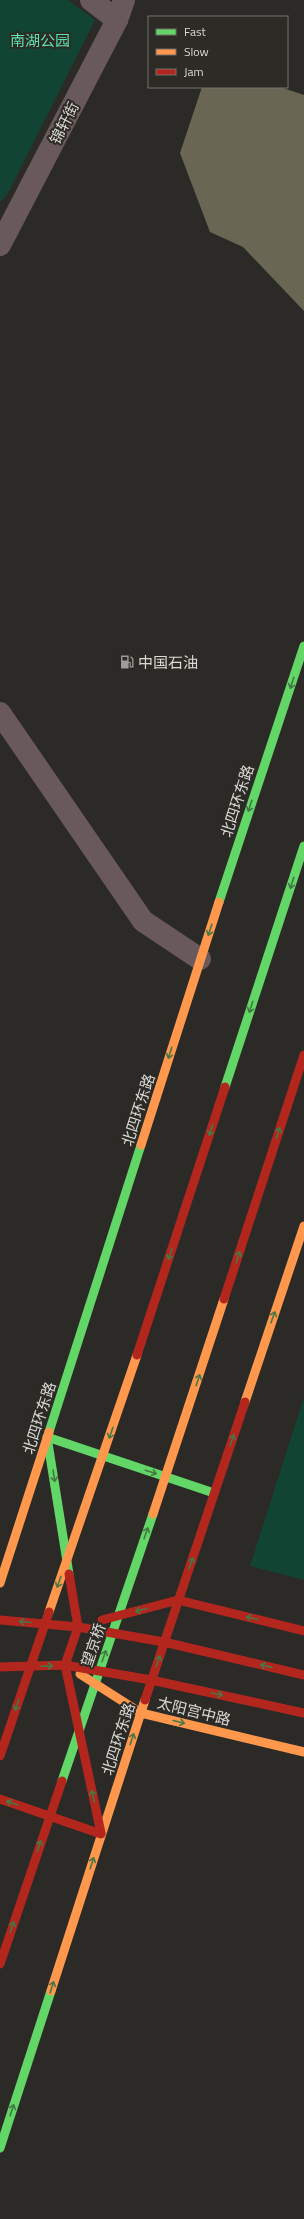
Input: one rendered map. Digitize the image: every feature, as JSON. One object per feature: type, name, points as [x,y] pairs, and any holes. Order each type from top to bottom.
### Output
[{"type":"main road","name":"北四环东路","points":[[0,1583],[200,959],[304,646]]},
{"type":"main road","points":[[0,1756],[123,1396],[304,846]]},
{"type":"main road","name":"望京桥","points":[[0,1964],[186,1417],[304,1055]]},
{"type":"main road","name":"北四环东路","points":[[0,2148],[151,1680],[304,1226]]},
{"type":"main road","points":[[102,1834],[65,1665],[78,1627],[47,1437],[214,1493]]},
{"type":"main road","points":[[78,1627],[178,1600],[304,1631]]},
{"type":"main road","points":[[0,1620],[78,1627],[164,1642],[304,1675]]},
{"type":"main road","name":"太阳宫中路","points":[[0,1667],[65,1665],[151,1680],[304,1713]]},
{"type":"main road","name":"太阳宫中路","points":[[65,1665],[141,1713],[304,1752]]},
{"type":"main road","points":[[0,1799],[102,1834]]},
{"type":"street","points":[[91,0],[120,10]]},
{"type":"street","name":"锦轩街","points":[[0,245],[120,10]]},
{"type":"street","points":[[0,713],[143,922],[200,959]]},
{"type":"green space","name":"南湖公园","points":[[0,0],[68,0],[95,20],[7,195],[0,202]]},
{"type":"green space","points":[[304,1397],[304,1580],[250,1566]]},
{"type":"building","points":[[202,88],[283,88],[304,95],[304,311],[243,247],[210,232],[180,153]]},
{"type":"traffic: fast","points":[[219,902],[304,646]]},
{"type":"traffic: fast","points":[[225,1087],[304,846]]},
{"type":"traffic: fast","points":[[49,1432],[141,1145]]},
{"type":"traffic: fast","points":[[69,1574],[47,1437],[214,1493]]},
{"type":"traffic: fast","points":[[62,1781],[153,1514]]},
{"type":"traffic: fast","points":[[0,2148],[51,1991]]},
{"type":"traffic: slow","points":[[141,1145],[219,902]]},
{"type":"traffic: slow","points":[[245,1402],[304,1226]]},
{"type":"traffic: slow","points":[[153,1514],[224,1299]]},
{"type":"traffic: slow","points":[[49,1612],[137,1355]]},
{"type":"traffic: slow","points":[[0,1583],[49,1432]]},
{"type":"traffic: slow","points":[[80,1674],[141,1713],[304,1752]]},
{"type":"traffic: slow","points":[[51,1991],[145,1700]]},
{"type":"traffic: jam","points":[[224,1299],[304,1055]]},
{"type":"traffic: jam","points":[[137,1355],[225,1087]]},
{"type":"traffic: jam","points":[[145,1700],[245,1402]]},
{"type":"traffic: jam","points":[[69,1574],[78,1627],[65,1665],[101,1833]]},
{"type":"traffic: jam","points":[[102,1620],[178,1600],[304,1631]]},
{"type":"traffic: jam","points":[[0,1756],[49,1612]]},
{"type":"traffic: jam","points":[[0,1620],[78,1627],[164,1642],[304,1675]]},
{"type":"traffic: jam","points":[[0,1667],[65,1665],[151,1680],[304,1713]]},
{"type":"traffic: jam","points":[[0,1964],[62,1781]]},
{"type":"traffic: jam","points":[[0,1799],[101,1834]]},
{"type":"place","name":"中国石油","points":[[127,662]]}]
